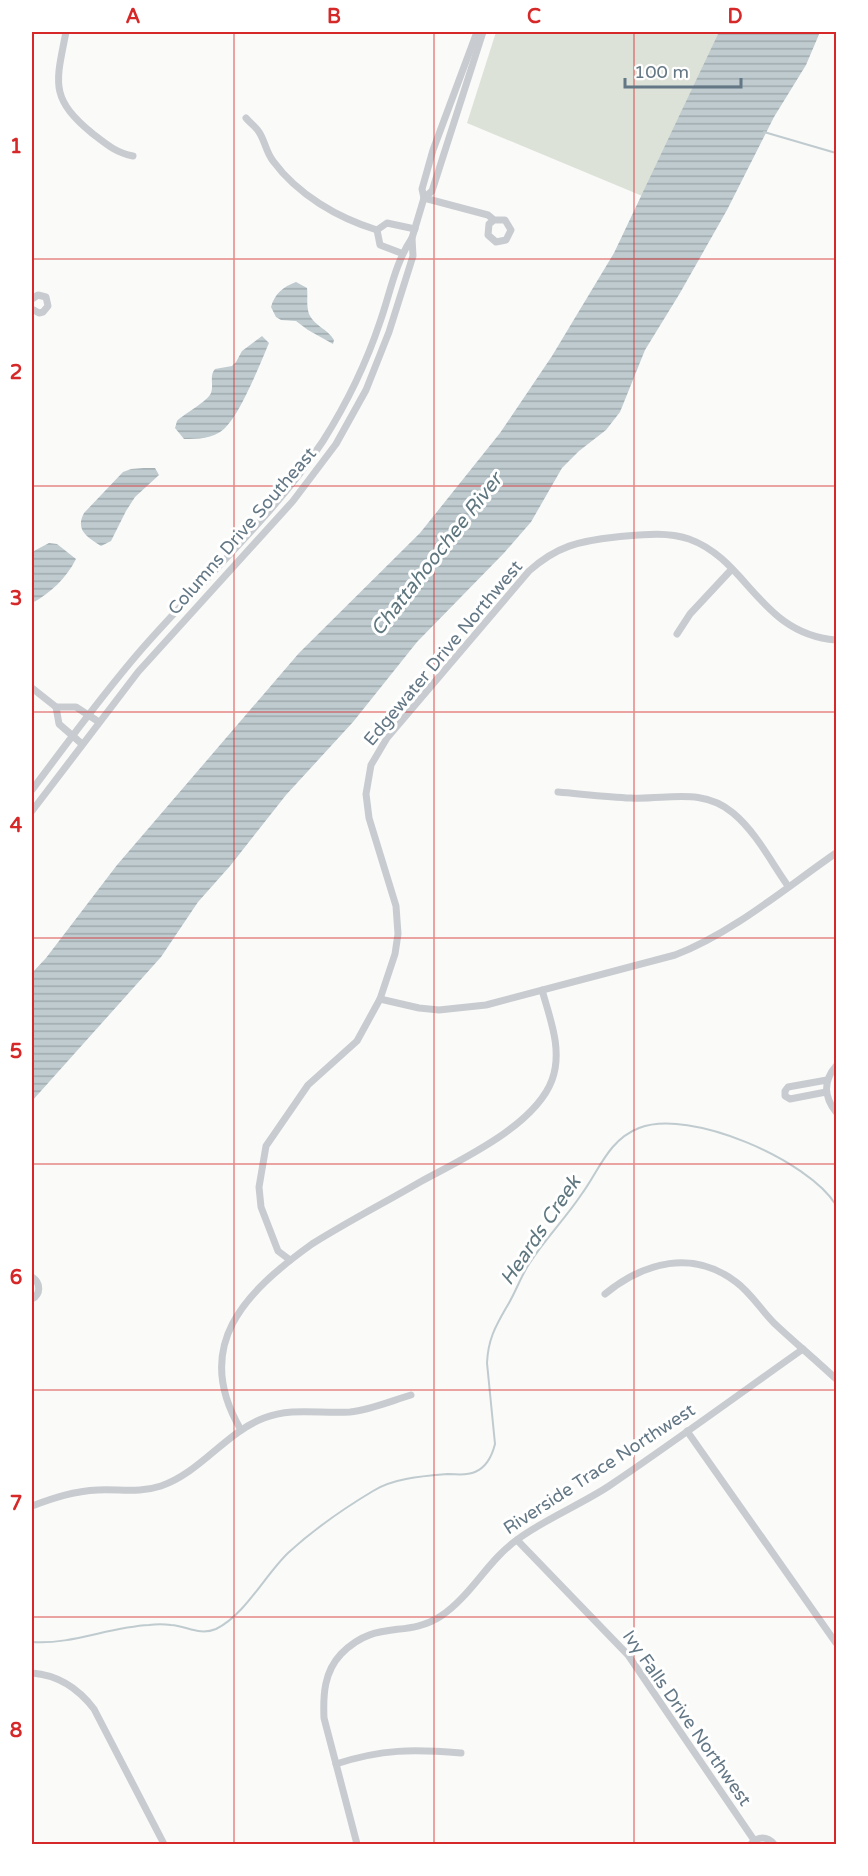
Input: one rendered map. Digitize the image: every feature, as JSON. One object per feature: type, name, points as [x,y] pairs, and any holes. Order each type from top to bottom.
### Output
[{"type":"street","points":[[66,32],[59,75],[59,87],[64,104],[75,119],[113,150],[133,156]]},
{"type":"street","name":"Columns Drive Southeast","points":[[32,790],[141,651],[291,484],[336,421],[363,369],[381,321],[401,253],[412,238],[424,198],[422,189],[433,150],[477,32]]},
{"type":"street","name":"Columns Drive Southeast","points":[[424,198],[432,191],[483,32]]},
{"type":"street","points":[[246,118],[260,133],[266,151],[273,162],[295,185],[335,213],[377,231]]},
{"type":"street","points":[[424,198],[488,215],[494,220]]},
{"type":"street","points":[[377,231],[387,223],[415,229]]},
{"type":"street","points":[[377,231],[380,244],[401,253]]},
{"type":"street","name":"Columns Drive Southeast","points":[[32,811],[138,672],[304,488],[336,444],[366,390],[389,332],[413,256],[412,238]]},
{"type":"street","points":[[32,299],[42,295],[48,301],[48,306],[39,313],[32,309]]},
{"type":"street","name":"Edgewater Drive Northwest","points":[[290,1260],[278,1251],[261,1207],[259,1186],[266,1146],[308,1085],[357,1041],[380,999],[395,954],[398,917],[392,888],[369,819],[366,794],[371,765],[387,738],[529,571],[559,549],[588,540],[669,534],[706,547],[721,558],[772,613],[789,625],[808,634],[837,640]]},
{"type":"street","points":[[677,634],[690,614],[731,570]]},
{"type":"street","points":[[32,688],[56,707],[76,707],[99,722]]},
{"type":"street","points":[[56,707],[59,724],[82,744]]},
{"type":"street","points":[[558,792],[633,798],[688,795],[716,802],[744,823],[788,886]]},
{"type":"street","points":[[380,999],[419,1008],[456,1010],[486,1005],[691,949],[721,933],[837,853]]},
{"type":"street","points":[[241,1430],[223,1390],[221,1369],[225,1341],[232,1322],[243,1305],[290,1260],[336,1230],[496,1139],[528,1113],[552,1081],[556,1063],[555,1038],[542,990]]},
{"type":"street","points":[[837,1066],[827,1080],[826,1092],[828,1100],[837,1112]]},
{"type":"street","points":[[826,1092],[790,1099],[785,1096],[784,1091],[788,1087],[827,1080]]},
{"type":"street","points":[[605,1294],[629,1276],[652,1267],[679,1263],[704,1266],[723,1274],[738,1284],[773,1322],[837,1379]]},
{"type":"street","points":[[32,1277],[37,1281],[39,1288],[37,1295],[32,1299]]},
{"type":"street","name":"Riverside Trace Northwest","points":[[357,1845],[324,1718],[323,1700],[328,1676],[339,1656],[353,1643],[370,1634],[386,1629],[417,1626],[441,1616],[454,1606],[490,1564],[517,1540],[542,1522],[606,1487],[803,1349]]},
{"type":"street","points":[[32,1506],[74,1492],[135,1491],[162,1485],[189,1472],[241,1430],[260,1419],[279,1412],[352,1412],[411,1395]]},
{"type":"street","points":[[687,1431],[837,1642]]},
{"type":"street","name":"Ivy Falls Drive Northwest","points":[[517,1540],[628,1655],[753,1842],[767,1839],[774,1845]]},
{"type":"street","points":[[32,1673],[69,1684],[94,1709],[164,1845]]},
{"type":"street","points":[[336,1764],[360,1756],[388,1751],[413,1749],[461,1753]]},
{"type":"shaded area","points":[[496,32],[733,32],[647,198],[467,123]]},
{"type":"water","name":"Chattahoochee River","points":[[719,32],[820,32],[806,65],[774,117],[727,210],[645,350],[620,412],[606,430],[562,468],[531,522],[417,642],[353,722],[286,795],[230,866],[198,902],[161,957],[32,1101],[32,973],[117,865],[299,653],[420,533],[500,433],[552,356],[614,253]]},
{"type":"water","points":[[296,282],[307,288],[309,314],[314,322],[331,336],[334,340],[333,344],[296,321],[281,320],[276,317],[271,307],[277,294],[283,288]]},
{"type":"water","points":[[262,336],[269,343],[237,413],[224,429],[215,435],[184,439],[175,428],[177,421],[209,396],[212,390],[212,374],[215,369],[232,366],[242,351]]},
{"type":"water","points":[[155,468],[159,475],[135,497],[111,541],[101,546],[87,536],[82,529],[84,513],[123,472]]},
{"type":"water","points":[[49,543],[57,544],[76,559],[57,584],[32,603],[32,552]]},
{"type":"waterway","points":[[764,132],[836,153]]},
{"type":"waterway","name":"Heards Creek","points":[[32,1642],[61,1641],[154,1624],[166,1624],[199,1631],[216,1629],[245,1605],[279,1562],[298,1544],[373,1491],[399,1480],[468,1474],[483,1467],[491,1457],[495,1444],[487,1363],[495,1328],[535,1255],[575,1204],[605,1157],[628,1133],[639,1128],[661,1124],[687,1125],[746,1142],[801,1171],[822,1188],[836,1205]]}]
